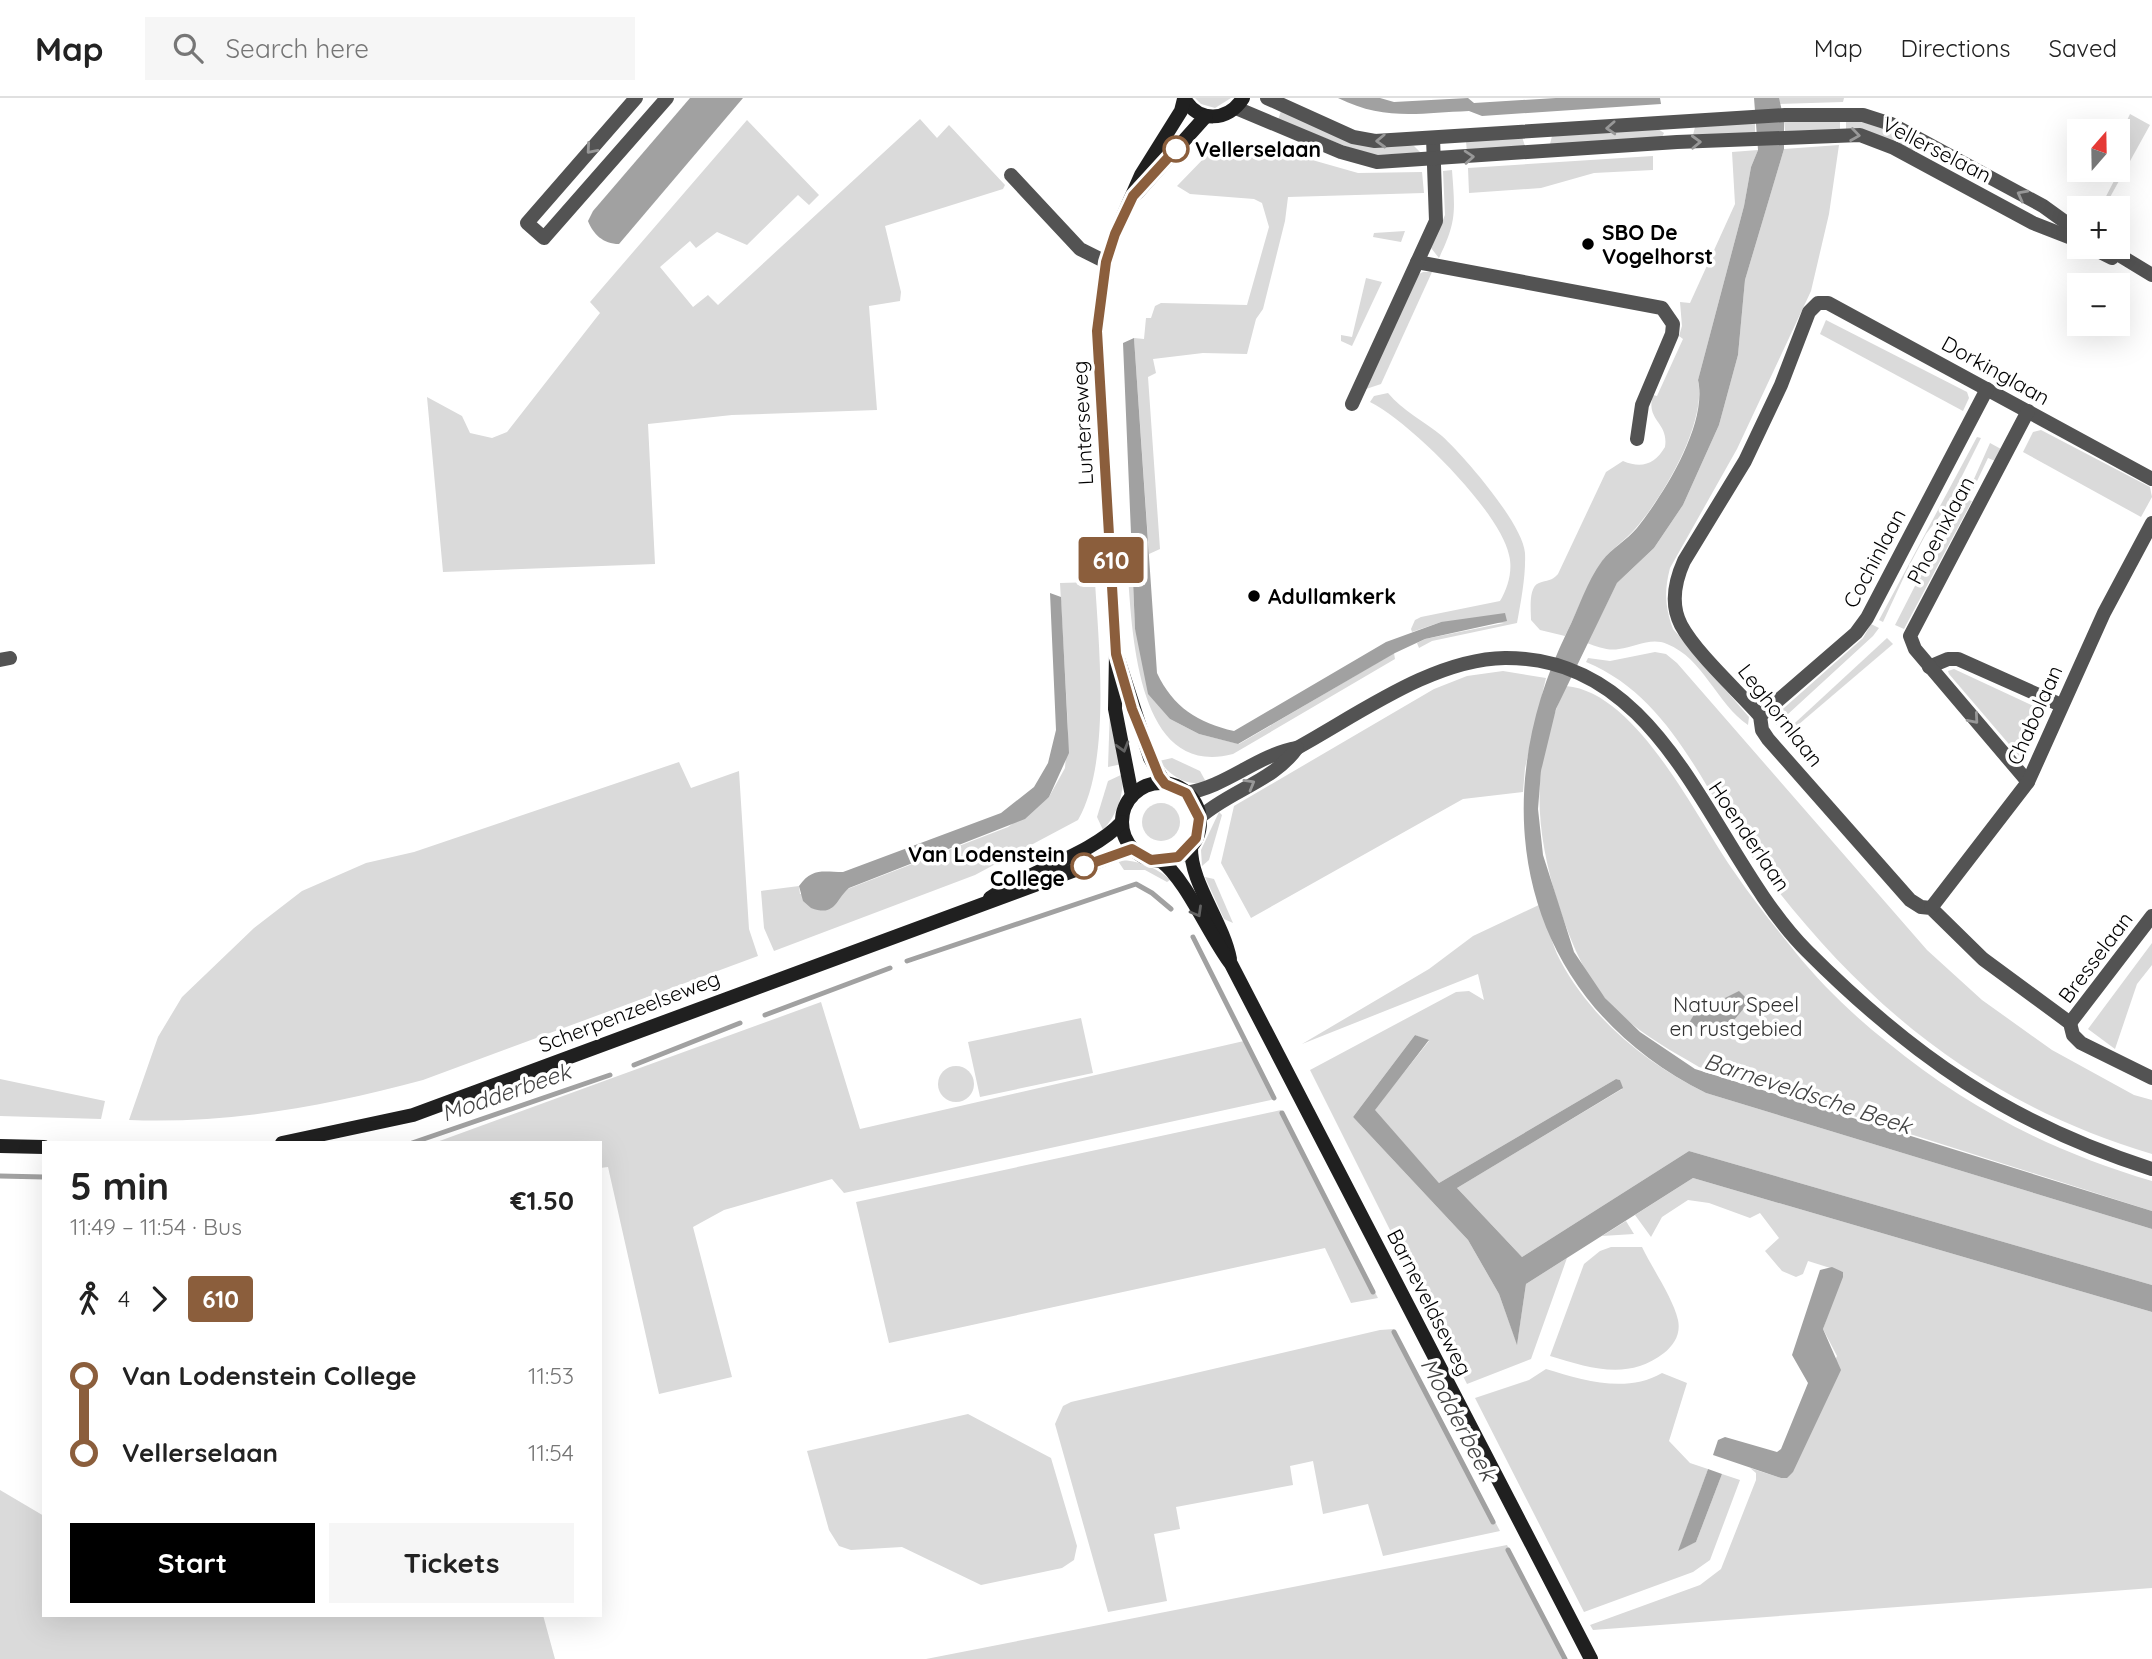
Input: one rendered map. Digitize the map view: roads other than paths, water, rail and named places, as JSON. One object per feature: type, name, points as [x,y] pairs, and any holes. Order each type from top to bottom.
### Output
[{"type":"main road","points":[[1184,99],[1189,107],[1206,116],[1227,114],[1239,103]]},
{"type":"main road","name":"Lunterseweg","points":[[1132,796],[1115,709],[1116,654],[1097,331],[1106,262],[1115,234],[1141,174],[1181,111],[1184,99]]},
{"type":"main road","name":"Lunterseweg","points":[[1133,196],[1206,116]]},
{"type":"main road","name":"Lunterseweg","points":[[1116,654],[1150,758],[1165,784]]},
{"type":"main road","points":[[1165,784],[1186,793],[1199,818],[1199,829],[1191,847],[1178,857],[1161,861],[1151,860],[1128,850],[1118,826],[1132,796],[1147,786],[1165,784]]},
{"type":"main road","name":"Scherpenzeelseweg","points":[[986,901],[1008,885],[1118,826]]},
{"type":"main road","name":"Barneveldseweg","points":[[1191,847],[1196,873],[1226,938],[1231,964]]},
{"type":"main road","name":"Scherpenzeelseweg","points":[[291,1141],[414,1115],[986,901],[1014,895],[1128,850]]},
{"type":"main road","name":"Barneveldseweg","points":[[1161,861],[1179,882],[1231,964],[1591,1659]]},
{"type":"main road","points":[[0,1146],[42,1147]]},
{"type":"street","points":[[636,98],[527,223],[544,238],[667,98]]},
{"type":"street","points":[[641,98],[655,111]]},
{"type":"street","name":"Vellerselaan","points":[[1267,98],[1366,141],[1785,116],[1843,114],[1877,119],[2045,207],[2067,223]]},
{"type":"street","name":"Vellerselaan","points":[[1239,103],[1354,158],[1377,162],[1843,133],[1877,139],[2036,224],[2067,236]]},
{"type":"street","points":[[1352,404],[1438,216],[1433,138]]},
{"type":"street","points":[[1011,175],[1080,249],[1106,262]]},
{"type":"street","points":[[2036,224],[2048,220],[2045,207]]},
{"type":"street","points":[[2119,259],[2134,265]]},
{"type":"street","points":[[2125,259],[2152,275]]},
{"type":"street","points":[[1417,262],[1662,309],[1672,324],[1672,334],[1642,405],[1637,439]]},
{"type":"street","name":"Dorkinglaan","points":[[1818,303],[1828,303],[2152,479]]},
{"type":"street","name":"Leghornlaan","points":[[1818,303],[1809,312],[1781,385],[1745,461],[1684,561],[1675,586],[1680,624],[1760,716],[1762,730],[1768,739],[1910,900],[1921,907],[1931,908],[1983,959],[2070,1023],[2073,1035],[2081,1043],[2152,1078]]},
{"type":"street","name":"Cochinlaan","points":[[1760,716],[1856,633],[1867,618],[1987,388]]},
{"type":"street","name":"Phoenixlaan","points":[[2028,411],[1915,621],[1910,636],[1915,649],[1929,667],[2028,782]]},
{"type":"street","name":"Chabolaan","points":[[1931,908],[2028,782],[2104,612],[2152,523]]},
{"type":"street","name":"Hoenderlaan","points":[[1186,793],[1213,785],[1281,751],[1297,748],[1425,677],[1465,663],[1505,658],[1541,662],[1583,675],[1613,692],[1646,720],[1676,761],[1743,868],[1804,948],[1893,1032],[1976,1091],[2031,1122],[2095,1151],[2152,1169]]},
{"type":"street","points":[[1929,667],[1948,659],[1958,659],[2061,705]]},
{"type":"street","name":"Hoenderlaan","points":[[1199,818],[1222,800],[1288,761],[1297,748]]},
{"type":"street","name":"Bresselaan","points":[[2070,1023],[2152,916]]},
{"type":"waterway","name":"Modderbeek","points":[[907,961],[1136,884],[1171,909]]},
{"type":"waterway","name":"Modderbeek","points":[[1193,937],[1274,1098]]},
{"type":"waterway","name":"Modderbeek","points":[[765,1015],[890,968]]},
{"type":"waterway","name":"Modderbeek","points":[[634,1065],[740,1023]]},
{"type":"waterway","name":"Modderbeek","points":[[418,1141],[610,1075]]},
{"type":"waterway","name":"Modderbeek","points":[[1282,1113],[1373,1292]]},
{"type":"waterway","name":"Modderbeek","points":[[0,1176],[42,1177]]},
{"type":"waterway","name":"Modderbeek","points":[[1394,1332],[1493,1522]]},
{"type":"waterway","name":"Modderbeek","points":[[1508,1550],[1565,1659]]},
{"type":"place","name":"Vellerselaan","points":[[1176,149]]},
{"type":"place","name":"SBO De Vogelhorst","points":[[1588,244]]},
{"type":"place","name":"Adullamkerk","points":[[1254,596]]},
{"type":"place","name":"Van Lodenstein College","points":[[1084,866]]},
{"type":"park label","name":"Natuur Speel en rustgebied","points":[[1736,1016]]},
{"type":"water label","name":"Barneveldsche Beek","points":[[1808,1093]]}]
